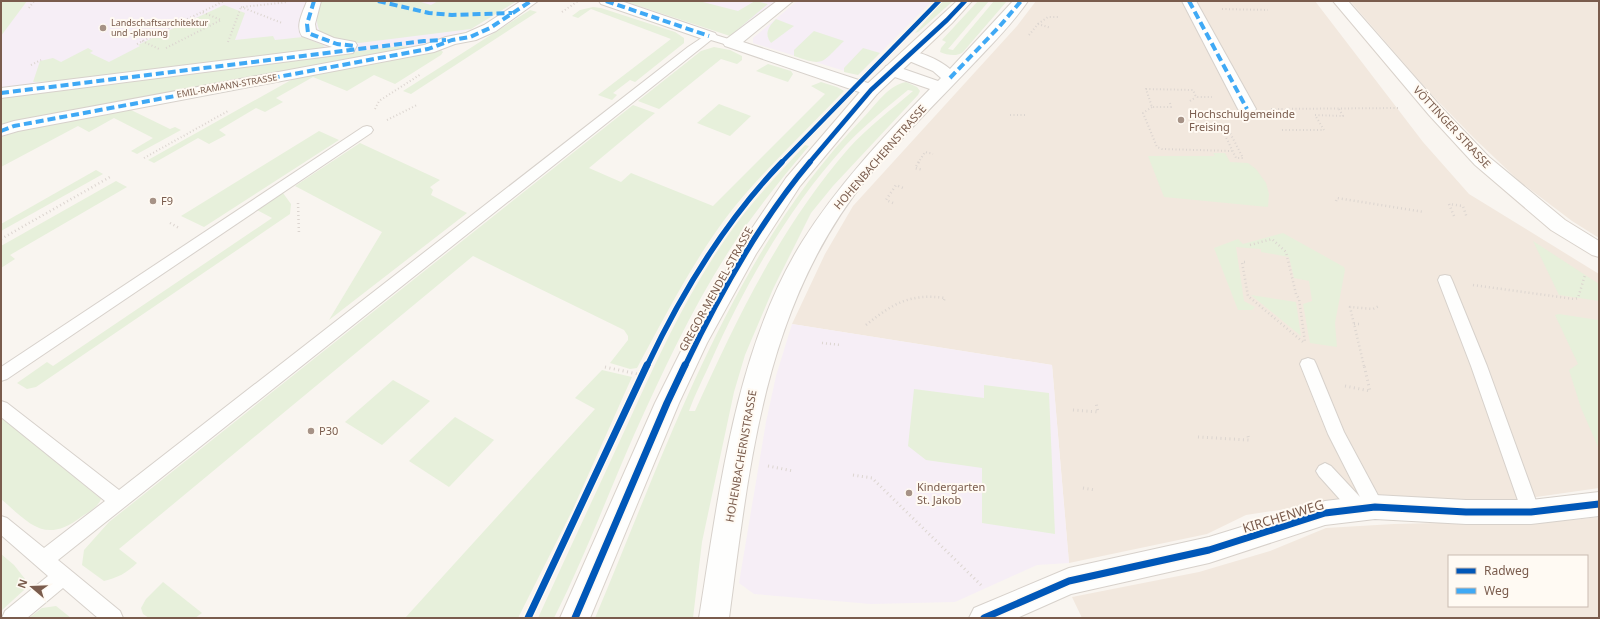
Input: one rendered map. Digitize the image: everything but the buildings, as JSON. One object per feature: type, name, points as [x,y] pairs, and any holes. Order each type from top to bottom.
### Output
[{"type":"street","points":[[308,33],[307,24],[314,1]]},
{"type":"street","name":"EMIL-RAMANN-STRASSE","points":[[1,93],[424,41],[452,40],[470,37],[490,28],[530,1]]},
{"type":"street","points":[[606,1],[710,36]]},
{"type":"street","points":[[731,43],[786,1]]},
{"type":"street","name":"GREGOR-MENDEL-STRASSE","points":[[575,618],[667,403],[721,296],[747,250],[792,182],[871,90],[947,20],[965,1]]},
{"type":"street","name":"HOHENBACHERNSTRASSE","points":[[714,618],[738,462],[752,391],[776,317],[808,248],[841,199],[945,82],[1000,27],[1021,1]]},
{"type":"street","name":"VÖTTINGER STRASSE","points":[[1340,1],[1421,95],[1482,161],[1558,225],[1599,250]]},
{"type":"street","points":[[1191,5],[1247,109]]},
{"type":"street","name":"EMIL-RAMANN-STRASSE","points":[[308,33],[337,44],[355,46],[391,45]]},
{"type":"street","name":"EMIL-RAMANN-STRASSE","points":[[1,131],[112,108],[428,49],[452,40]]},
{"type":"street","points":[[731,43],[871,90]]},
{"type":"street","points":[[900,63],[945,82]]},
{"type":"street","name":"KIRCHENWEG","points":[[995,614],[1069,581],[1209,550],[1325,513],[1367,508],[1466,512],[1531,512],[1599,504]]},
{"type":"lane","points":[[44,560],[710,36],[731,43]]},
{"type":"lane","points":[[1,375],[367,130]]},
{"type":"lane","points":[[1445,280],[1479,366],[1531,512]]},
{"type":"lane","points":[[1308,364],[1367,508]]},
{"type":"lane","points":[[1,408],[119,501]]},
{"type":"lane","points":[[1325,471],[1367,508]]},
{"type":"lane","points":[[1,524],[113,618]]},
{"type":"lane","points":[[12,618],[63,576]]},
{"type":"path","points":[[29,8],[34,1]]},
{"type":"path","points":[[137,44],[224,1]]},
{"type":"path","points":[[241,7],[294,1]]},
{"type":"path","points":[[562,12],[578,1]]},
{"type":"path","points":[[1191,5],[1268,10]]},
{"type":"path","points":[[241,7],[308,33]]},
{"type":"path","points":[[235,42],[227,43],[241,7]]},
{"type":"path","points":[[142,41],[162,50],[221,20],[202,12]]},
{"type":"path","points":[[188,14],[193,16]]},
{"type":"path","points":[[1029,35],[1038,24],[1048,17],[1059,17]]},
{"type":"path","points":[[1038,24],[1051,28]]},
{"type":"path","points":[[1152,107],[1146,89],[1193,90],[1196,96]]},
{"type":"path","points":[[1190,101],[1196,96],[1217,96]]},
{"type":"path","points":[[1170,103],[1171,107],[1152,107],[1143,113],[1157,147],[1162,149],[1200,148],[1232,150]]},
{"type":"path","points":[[367,130],[417,105]]},
{"type":"path","points":[[144,158],[232,108]]},
{"type":"path","points":[[1247,109],[1387,108]]},
{"type":"path","points":[[1282,130],[1324,130],[1315,116],[1343,116],[1339,109]]},
{"type":"path","points":[[1010,115],[1027,115]]},
{"type":"path","points":[[1328,115],[1332,120]]},
{"type":"path","points":[[1219,129],[1228,129],[1243,158],[1236,158],[1232,150],[1223,131],[1219,129]]},
{"type":"path","points":[[923,170],[915,168],[921,157],[925,152],[933,154]]},
{"type":"path","points":[[1,239],[110,177]]},
{"type":"path","points":[[285,184],[297,196],[300,235]]},
{"type":"path","points":[[893,203],[886,200],[889,193],[896,185],[903,188]]},
{"type":"path","points":[[1336,201],[1337,198],[1383,207],[1424,212]]},
{"type":"path","points":[[1454,216],[1449,204],[1463,206],[1468,218]]},
{"type":"path","points":[[1246,262],[1242,262],[1248,296],[1305,343],[1299,299],[1296,294],[1286,252],[1272,239],[1250,245]]},
{"type":"path","points":[[1445,280],[1574,299],[1578,298],[1585,275]]},
{"type":"path","points":[[866,325],[889,306],[907,298],[931,295],[945,298],[943,302]]},
{"type":"path","points":[[1315,380],[1370,391],[1350,307],[1373,309],[1379,306]]},
{"type":"path","points":[[1354,324],[1360,324]]},
{"type":"path","points":[[822,343],[841,345]]},
{"type":"path","points":[[606,367],[642,375]]},
{"type":"path","points":[[1073,410],[1098,412],[1096,402]]},
{"type":"path","points":[[1198,437],[1249,440],[1248,436]]},
{"type":"path","points":[[853,474],[872,478],[995,614]]},
{"type":"path","points":[[1083,488],[1095,490]]},
{"type":"shaded area","points":[[1,1],[517,1],[471,29],[410,50],[1,127]]},
{"type":"shaded area","points":[[624,1],[780,1],[734,36]]},
{"type":"shaded area","points":[[797,1],[932,1],[858,75],[753,43],[753,38]]},
{"type":"shaded area","points":[[1036,1],[1315,1],[1423,142],[1469,194],[1599,274],[1599,488],[1508,501],[1359,498],[1246,515],[1207,534],[1069,563],[1052,365],[792,324],[825,254],[853,206],[1017,26]]},
{"type":"shaded area","points":[[1350,1],[1599,1],[1599,238],[1572,221],[1519,181],[1430,93]]},
{"type":"shaded area","name":"Kindergarten St. Jakob","points":[[792,324],[1052,365],[1069,563],[1037,565],[955,602],[871,604],[754,594],[739,583],[766,422],[776,376]]},
{"type":"shaded area","points":[[1599,517],[1599,618],[1082,618],[1072,597],[1199,572],[1270,551],[1326,528],[1394,524],[1573,520]]},
{"type":"green space","points":[[1,1],[27,1],[1,36]]},
{"type":"green space","points":[[321,1],[418,1],[431,5],[438,1],[517,1],[471,29],[359,43],[330,38],[319,29],[317,23]]},
{"type":"green space","points":[[624,1],[699,1],[738,11],[755,1],[768,4],[730,36]]},
{"type":"green space","points":[[943,1],[953,1],[915,33]]},
{"type":"green space","points":[[978,1],[989,1],[948,49],[953,50],[994,1],[1007,1],[961,54],[952,55],[940,52],[941,48],[946,42],[942,40]]},
{"type":"green space","points":[[224,5],[245,13],[235,40],[273,36],[275,40],[303,37],[325,46],[319,49],[69,81],[33,82],[40,61],[53,58],[61,62],[88,48],[93,51],[90,53],[109,62],[140,46],[138,45],[146,41]]},
{"type":"green space","points":[[593,7],[601,8],[675,32],[684,38],[684,43],[635,82],[630,80],[613,93],[617,95],[612,100],[598,95],[671,39],[591,9],[578,18],[572,16],[580,10]]},
{"type":"green space","points":[[530,10],[537,12],[411,94],[403,91]]},
{"type":"green space","points":[[776,19],[794,26],[771,43],[767,34],[771,25]]},
{"type":"green space","points":[[814,31],[844,41],[822,61],[817,62],[794,56],[794,50]]},
{"type":"green space","points":[[401,46],[411,47],[410,50],[1,127],[1,97],[171,74]]},
{"type":"green space","points":[[714,47],[730,50],[742,56],[742,60],[737,64],[721,59],[659,109],[638,101],[701,51]]},
{"type":"green space","points":[[863,48],[880,53],[858,75],[844,72],[844,68]]},
{"type":"green space","points":[[441,50],[443,52],[441,55],[395,84],[374,75],[347,91],[313,77],[276,98],[283,102],[265,112],[256,108],[219,130],[226,135],[209,144],[198,138],[154,163],[148,160],[300,75]]},
{"type":"green space","points":[[768,64],[791,71],[793,74],[788,82],[756,71]]},
{"type":"green space","points":[[821,82],[844,91],[767,169],[725,219],[689,273],[637,368],[630,369],[610,363],[628,340],[628,336],[624,330],[473,256],[119,549],[137,563],[129,570],[118,577],[104,581],[82,565],[84,550],[109,522],[633,105],[655,113],[589,168],[621,182],[631,173],[713,206],[825,94],[811,86]]},
{"type":"green space","points":[[906,82],[917,87],[920,91],[918,95],[833,186],[811,213],[773,289],[745,355],[734,392],[702,542],[693,618],[595,618],[706,355],[739,291],[776,229],[817,171],[882,97],[893,87]],"holes":[[[908,90],[913,91],[856,140],[802,209],[781,241],[744,307],[695,411],[689,411],[724,332],[753,276],[769,248],[805,195],[824,170],[860,131]]]},
{"type":"green space","points":[[719,104],[751,116],[730,136],[697,123]]},
{"type":"green space","points":[[129,109],[170,129],[175,127],[181,130],[137,154],[131,151],[153,138],[114,118],[89,132],[78,126],[1,167],[1,137],[21,130]]},
{"type":"green space","points":[[319,131],[339,140],[204,227],[181,216]]},
{"type":"green space","points":[[360,143],[440,180],[430,187],[433,190],[431,195],[467,213],[329,320],[382,232],[295,186]]},
{"type":"green space","points":[[805,145],[809,146],[760,206],[713,277],[671,355],[646,408],[565,596],[554,618],[538,618],[666,341],[694,289],[709,263],[743,215],[765,188]]},
{"type":"green space","points":[[1213,153],[1225,153],[1230,162],[1248,163],[1256,169],[1266,183],[1269,194],[1268,207],[1164,197],[1148,156],[1215,156]]},
{"type":"green space","points":[[96,170],[103,174],[1,231],[1,224]]},
{"type":"green space","points":[[116,181],[127,187],[10,255],[15,259],[1,268],[1,246]]},
{"type":"green space","points":[[283,193],[291,204],[290,214],[36,387],[27,389],[17,383],[47,362],[53,366],[272,218],[257,210]]},
{"type":"green space","points":[[1283,233],[1344,267],[1345,270],[1335,323],[1337,347],[1310,343],[1303,304],[1312,301],[1309,281],[1294,278],[1289,257],[1261,252],[1261,249],[1236,247],[1244,301],[1255,307],[1252,310],[1238,310],[1214,248],[1238,239],[1243,244]]},
{"type":"green space","points":[[1533,241],[1599,284],[1599,301],[1559,295]]},
{"type":"green space","points":[[1251,295],[1296,302],[1301,336]]},
{"type":"green space","points":[[1559,314],[1598,320],[1599,323],[1599,449],[1581,408],[1569,370],[1578,364],[1555,315]]},
{"type":"green space","points":[[602,370],[632,377],[572,511],[518,618],[405,618],[595,409],[575,398]]},
{"type":"green space","points":[[393,380],[430,401],[382,445],[345,422]]},
{"type":"green space","points":[[984,385],[1049,393],[1055,534],[982,523],[982,468],[926,460],[908,446],[914,389],[984,398]]},
{"type":"green space","points":[[1,417],[101,499],[98,504],[68,525],[57,529],[47,530],[38,528],[29,523],[1,499]]},
{"type":"green space","points":[[455,417],[494,440],[449,487],[409,461]]},
{"type":"green space","points":[[1,554],[14,565],[25,579],[24,590],[1,611]]},
{"type":"green space","points":[[163,582],[202,613],[195,618],[149,618],[143,614],[141,608],[146,599]]},
{"type":"green space","points":[[56,606],[71,618],[29,618],[42,608]]},
{"type":"marked path","points":[[314,1],[307,24],[308,33],[337,44],[356,46]]},
{"type":"marked path","points":[[378,1],[429,13],[452,15],[512,13]]},
{"type":"marked path","points":[[1,131],[14,126],[428,49],[452,40],[470,37],[490,28],[531,1]]},
{"type":"marked path","points":[[606,1],[709,36]]},
{"type":"marked path","points":[[950,78],[999,27],[1021,1]]},
{"type":"marked path","points":[[1189,1],[1247,109]]},
{"type":"marked path","points":[[1,93],[424,41],[446,40]]},
{"type":"cycle path","points":[[528,618],[660,338],[710,252],[729,223],[761,184],[939,1]]},
{"type":"cycle path","points":[[575,618],[667,403],[696,343],[747,251],[793,182],[871,90],[947,20],[965,1]]},
{"type":"cycle path","points":[[984,618],[1069,581],[1209,550],[1325,513],[1375,507],[1466,512],[1531,512],[1599,504]]},
{"type":"place","name":"Landschaftsarchitektur und -planung","points":[[103,28]]},
{"type":"place","name":"Hochschulgemeinde Freising","points":[[1181,120]]},
{"type":"place","name":"F9","points":[[153,201]]},
{"type":"place","name":"P30","points":[[311,431]]},
{"type":"place","name":"Kindergarten St. Jakob","points":[[909,493]]}]
